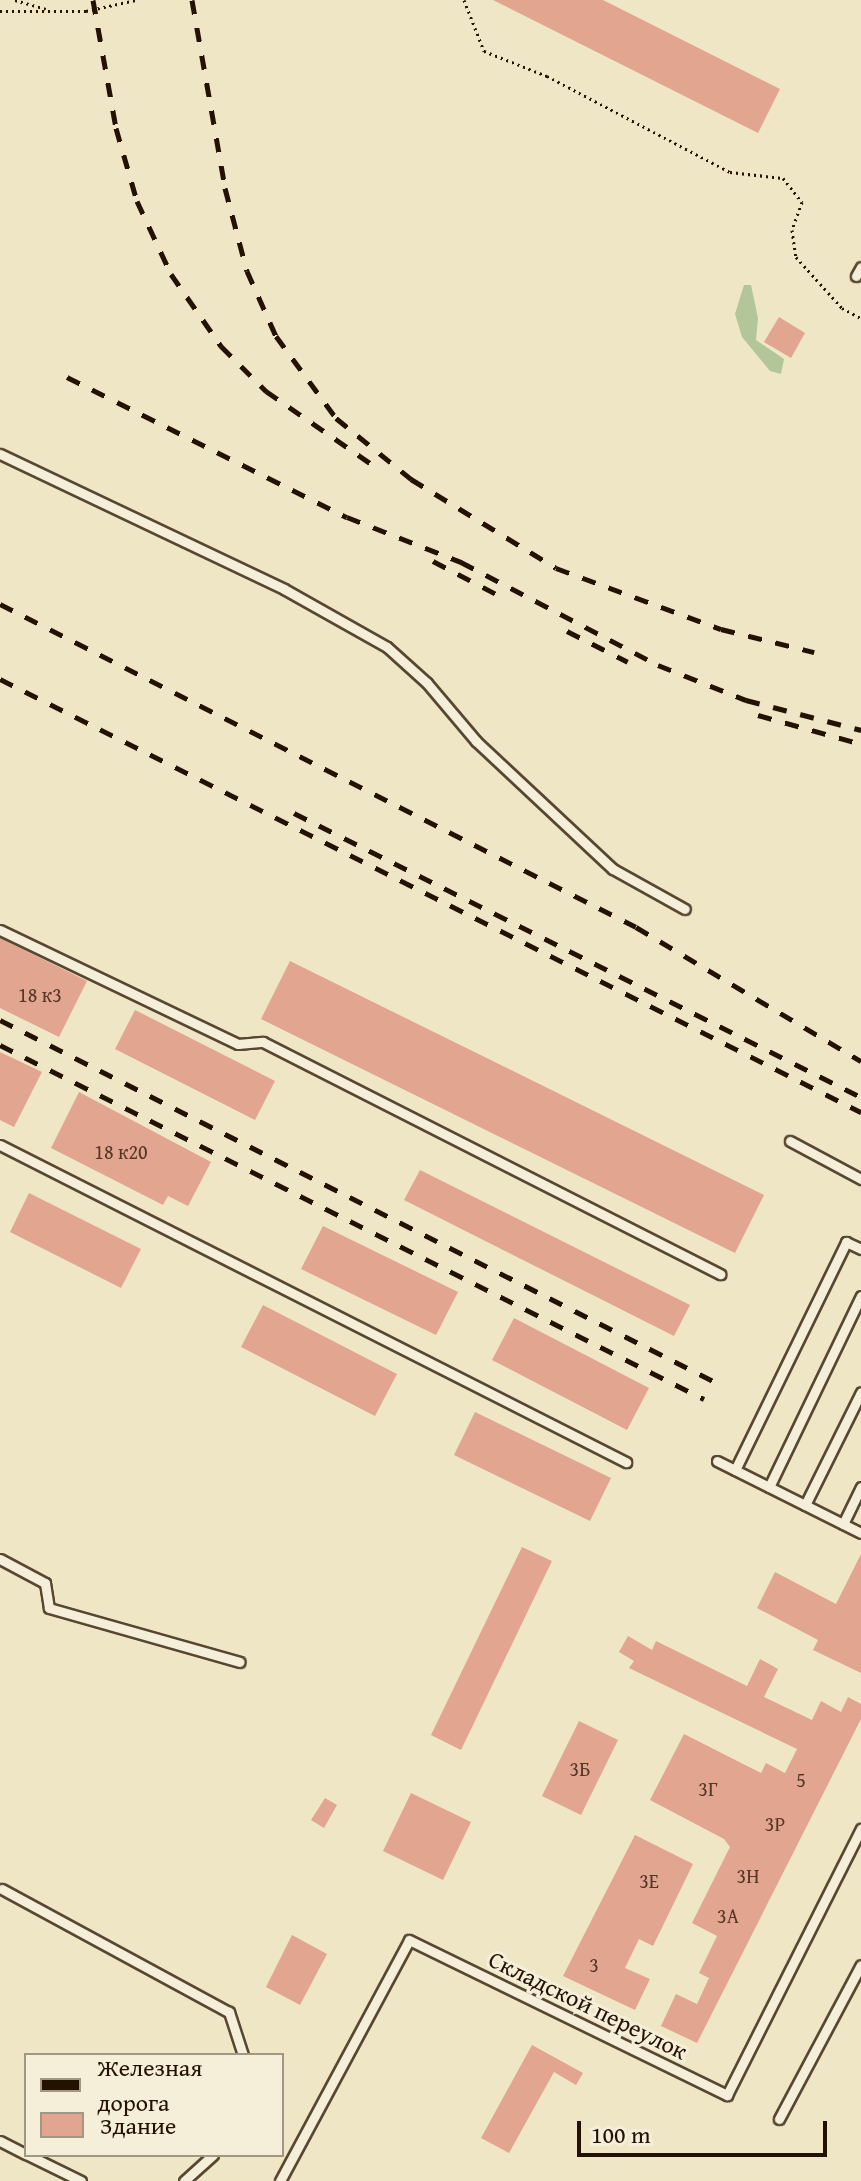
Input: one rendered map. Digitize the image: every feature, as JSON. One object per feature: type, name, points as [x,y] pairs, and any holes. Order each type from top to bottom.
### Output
[{"type":"lane","points":[[0,454],[284,589],[387,647],[427,683],[476,741],[613,869],[685,909]]},
{"type":"lane","points":[[0,930],[238,1044],[263,1042],[720,1274]]},
{"type":"lane","points":[[790,1141],[861,1179]]},
{"type":"lane","points":[[0,1145],[626,1462]]},
{"type":"lane","points":[[735,1470],[846,1242],[861,1249]]},
{"type":"lane","points":[[769,1487],[861,1296]]},
{"type":"lane","points":[[805,1505],[861,1392]]},
{"type":"lane","points":[[717,1461],[861,1533]]},
{"type":"lane","points":[[843,1524],[861,1487]]},
{"type":"lane","points":[[0,1559],[45,1583],[49,1608],[240,1662]]},
{"type":"lane","name":"Складской переулок","points":[[280,2181],[409,1940],[727,2095],[861,1829]]},
{"type":"lane","points":[[2,1889],[229,2012],[242,2053]]},
{"type":"lane","points":[[779,2119],[861,1965]]},
{"type":"lane","points":[[0,2141],[24,2153]]},
{"type":"lane","points":[[33,2157],[81,2181]]},
{"type":"lane","points":[[184,2181],[211,2157]]},
{"type":"path","points":[[15,0],[51,11]]},
{"type":"path","points":[[0,11],[86,11],[136,0]]},
{"type":"path","points":[[464,0],[484,51],[547,76],[730,172],[783,178],[802,202],[792,230],[796,257],[842,308],[861,318]]},
{"type":"green space","points":[[744,285],[751,285],[758,318],[756,340],[784,359],[781,374],[770,371],[742,337],[735,314]]},
{"type":"building","points":[[493,0],[603,0],[780,89],[758,133]]},
{"type":"building","points":[[779,317],[805,333],[791,358],[764,342]]},
{"type":"building","points":[[0,938],[87,981],[59,1037],[0,1008]]},
{"type":"building","points":[[290,961],[764,1195],[735,1253],[261,1019]]},
{"type":"building","points":[[135,1010],[275,1081],[255,1120],[115,1049]]},
{"type":"building","points":[[0,1052],[42,1072],[14,1127],[0,1120]]},
{"type":"building","points":[[79,1092],[211,1162],[188,1206],[168,1196],[163,1205],[51,1148]]},
{"type":"building","points":[[420,1170],[690,1305],[674,1336],[404,1200]]},
{"type":"building","points":[[29,1193],[141,1249],[121,1288],[10,1232]]},
{"type":"building","points":[[323,1226],[458,1292],[436,1335],[301,1269]]},
{"type":"building","points":[[263,1305],[397,1374],[375,1416],[241,1347]]},
{"type":"building","points":[[514,1318],[649,1388],[627,1430],[492,1360]]},
{"type":"building","points":[[475,1412],[611,1478],[590,1521],[454,1455]]},
{"type":"building","points":[[522,1547],[552,1561],[461,1750],[431,1735]]},
{"type":"building","points":[[861,1554],[861,1673],[813,1650],[818,1640],[757,1608],[775,1572],[836,1604]]},
{"type":"building","points":[[628,1636],[652,1650],[656,1641],[747,1686],[760,1659],[778,1669],[764,1697],[812,1720],[821,1701],[841,1712],[848,1697],[861,1704],[861,1719],[697,2043],[661,2026],[676,1994],[697,2004],[709,1978],[699,1973],[717,1936],[692,1923],[730,1847],[724,1839],[650,1800],[684,1734],[761,1773],[766,1763],[785,1773],[797,1749],[629,1668],[634,1661],[619,1652]]},
{"type":"building","points":[[579,1721],[618,1740],[581,1815],[542,1796]]},
{"type":"building","points":[[411,1793],[471,1822],[443,1880],[383,1851]]},
{"type":"building","points":[[325,1798],[337,1805],[324,1828],[311,1820]]},
{"type":"building","points":[[635,1835],[693,1864],[653,1946],[639,1939],[625,1968],[650,1979],[635,2010],[563,1976]]},
{"type":"building","points":[[292,1935],[327,1954],[300,2005],[266,1987]]},
{"type":"building","points":[[532,2045],[583,2073],[576,2085],[554,2072],[509,2153],[481,2138]]},
{"type":"railway","points":[[93,0],[116,128],[137,201],[171,274],[221,346],[266,391],[377,468]]},
{"type":"railway","points":[[192,0],[225,188],[247,271],[276,336],[336,418],[411,479],[556,568],[721,629],[814,652]]},
{"type":"railway","points":[[67,377],[347,517],[461,562],[658,665],[746,700],[861,730]]},
{"type":"railway","points":[[433,561],[496,594]]},
{"type":"railway","points":[[0,604],[636,927],[861,1061]]},
{"type":"railway","points":[[567,631],[628,662]]},
{"type":"railway","points":[[0,679],[861,1112]]},
{"type":"railway","points":[[758,715],[861,744]]},
{"type":"railway","points":[[294,813],[861,1097]]},
{"type":"railway","points":[[0,1020],[715,1382]]},
{"type":"railway","points":[[0,1045],[704,1399]]}]
